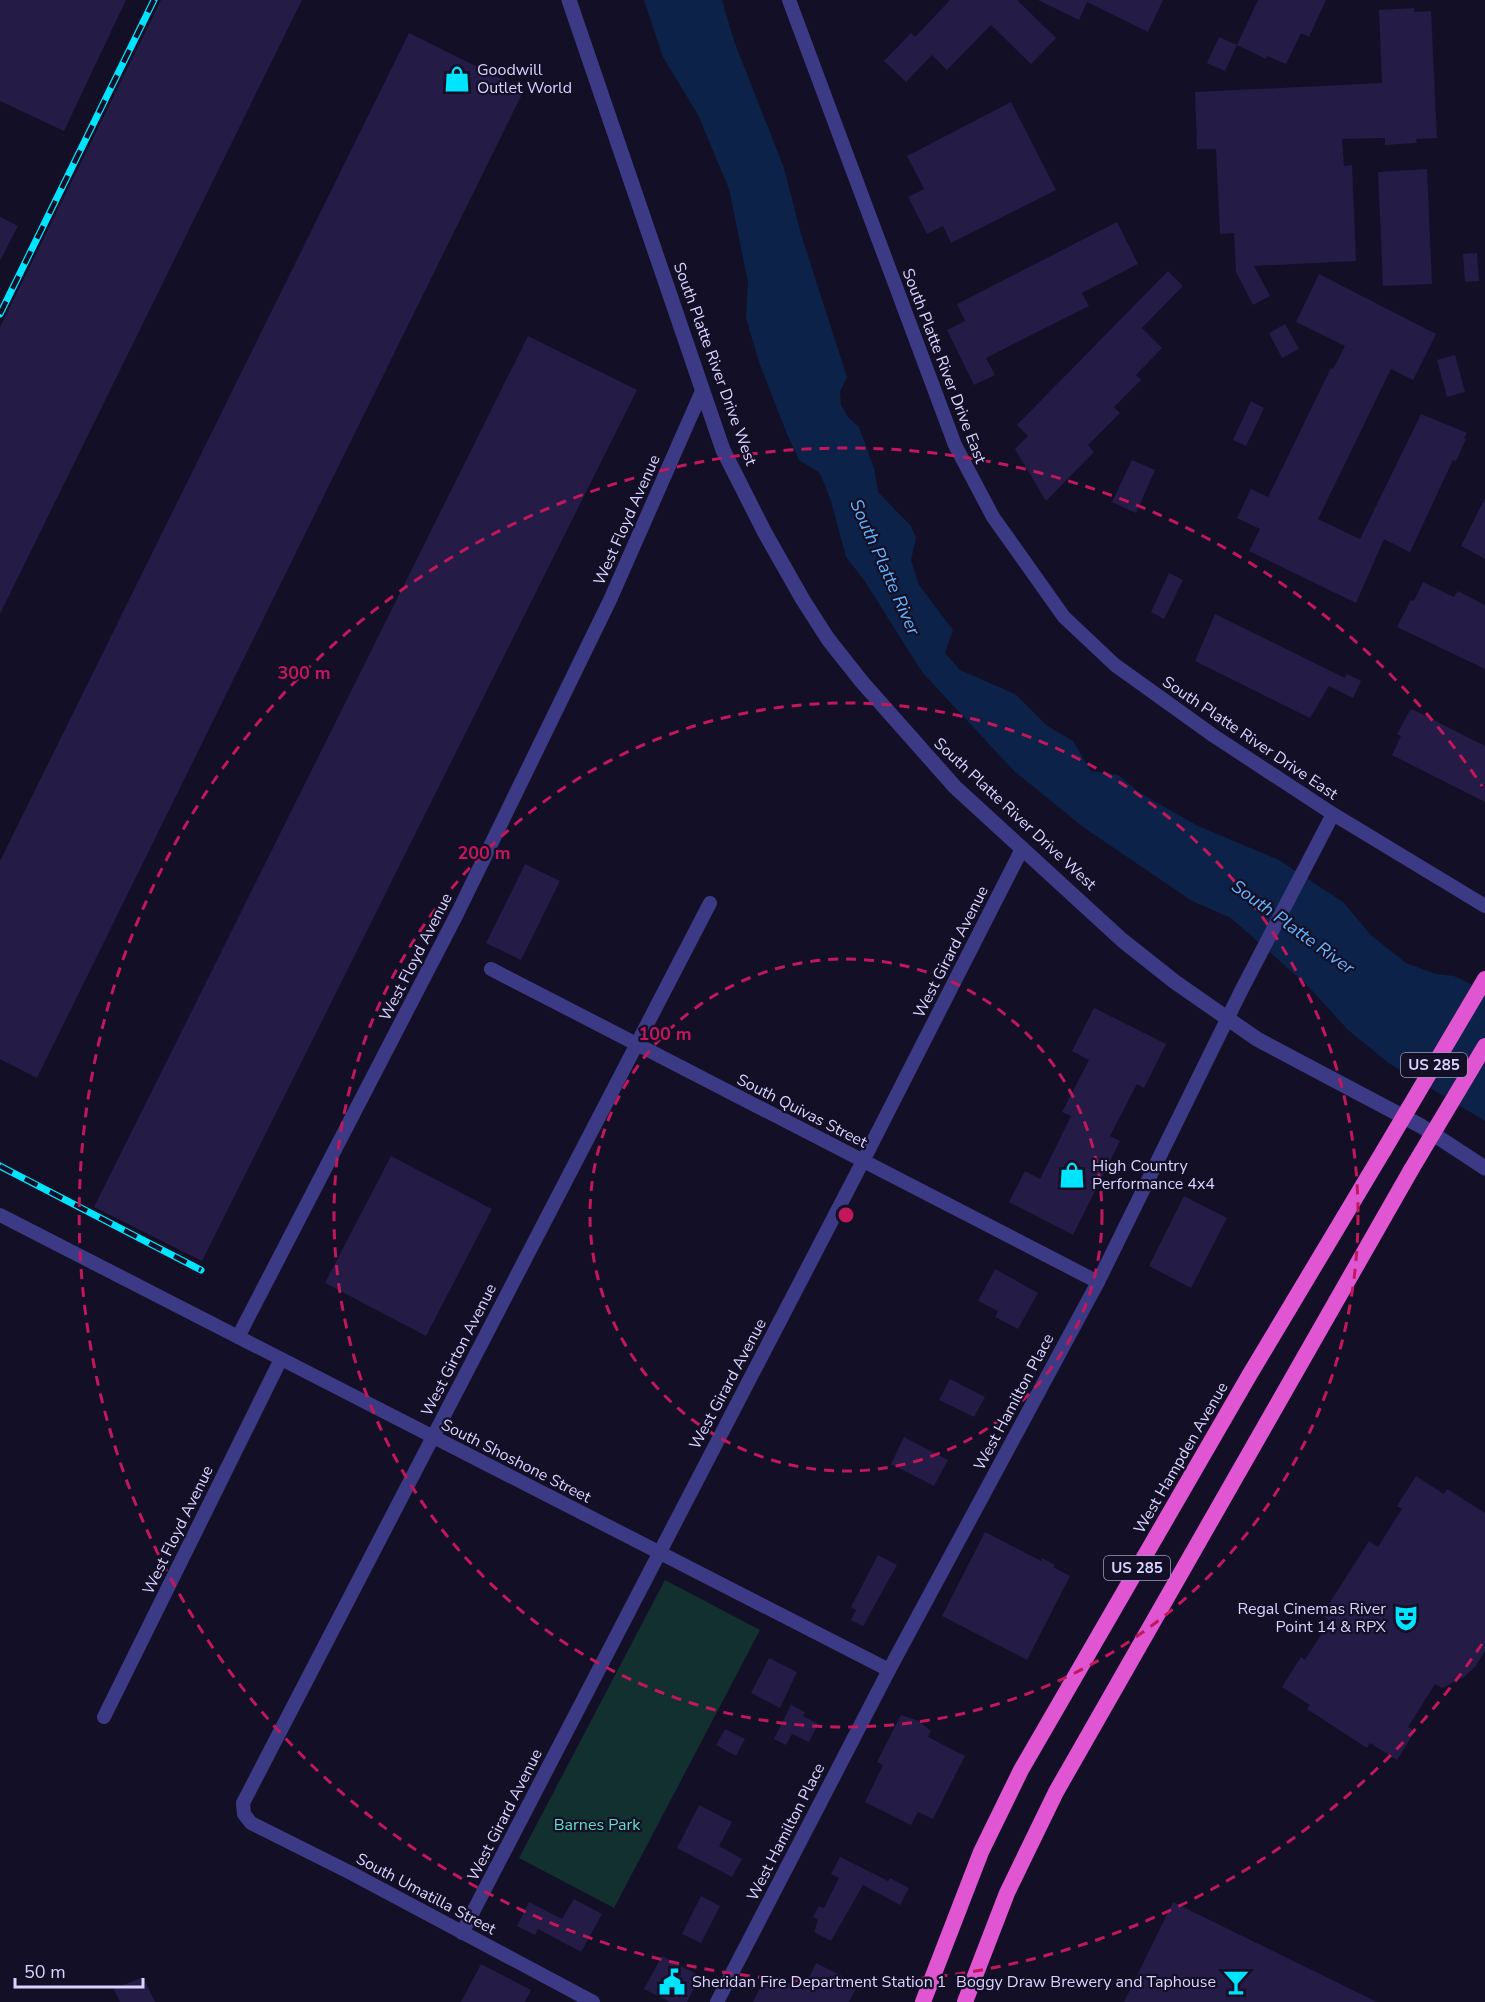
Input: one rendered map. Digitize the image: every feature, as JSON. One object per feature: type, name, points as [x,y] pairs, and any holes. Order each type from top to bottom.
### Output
[{"type":"highway","name":"West Hampden Avenue","points":[[923,2002],[981,1852],[1032,1750],[1485,979]]},
{"type":"highway","name":"US 285","points":[[965,2002],[1007,1893],[1056,1792],[1485,1046]]},
{"type":"street","name":"South Platte River Drive West","points":[[569,0],[723,450],[765,533],[828,639],[925,755],[1022,849],[1122,940],[1175,982],[1267,1045],[1421,1126],[1485,1168]]},
{"type":"street","name":"South Platte River Drive East","points":[[789,0],[955,445],[993,517],[1064,617],[1115,665],[1214,736],[1333,814],[1485,906]]},
{"type":"street","name":"West Floyd Avenue","points":[[238,1337],[466,894],[610,600],[702,391]]},
{"type":"street","name":"West Hamilton Place","points":[[717,2002],[889,1670],[1098,1282],[1227,1018],[1333,814]]},
{"type":"street","name":"West Girard Avenue","points":[[462,1933],[863,1161],[1022,849]]},
{"type":"street","name":"West Girton Avenue","points":[[244,1814],[243,1803],[710,903]]},
{"type":"street","name":"South Quivas Street","points":[[491,969],[1098,1282]]},
{"type":"street","name":"South Shoshone Street","points":[[0,1215],[889,1670]]},
{"type":"street","name":"West Floyd Avenue","points":[[104,1717],[281,1359]]},
{"type":"street","name":"South Umatilla Street","points":[[244,1814],[251,1823],[462,1933],[572,1996],[593,2002]]},
{"type":"green space","name":"Barnes Park","points":[[665,1580],[760,1630],[614,1908],[519,1858]]},
{"type":"water","name":"South Platte River","points":[[644,0],[722,0],[734,41],[784,168],[801,234],[847,377],[840,392],[841,405],[848,417],[859,427],[874,468],[878,492],[911,526],[916,538],[911,560],[919,585],[953,630],[945,653],[960,670],[1015,694],[1046,725],[1073,741],[1091,771],[1118,775],[1140,793],[1198,826],[1279,860],[1343,902],[1372,936],[1406,963],[1436,974],[1454,976],[1485,991],[1485,1121],[1390,1064],[1348,1030],[1308,986],[1231,918],[1192,901],[1083,827],[1014,771],[922,672],[864,580],[846,557],[831,501],[820,473],[799,460],[787,434],[760,365],[746,318],[748,282],[729,189],[698,115],[663,57]]},
{"type":"building","points":[[0,0],[126,0],[64,131],[0,101]]},
{"type":"building","points":[[161,0],[302,0],[0,614],[0,327]]},
{"type":"building","points":[[950,0],[1017,0],[1056,38],[1031,64],[991,25],[947,70],[932,55],[906,82],[884,61],[911,33],[915,37]]},
{"type":"building","points":[[1038,0],[1163,0],[1148,32],[1087,2],[1079,20]]},
{"type":"building","points":[[1258,0],[1326,0],[1309,37],[1301,33],[1286,64],[1267,56],[1266,59],[1237,45]]},
{"type":"building","points":[[1414,8],[1414,12],[1431,11],[1437,138],[1416,139],[1417,143],[1385,145],[1385,138],[1342,139],[1344,166],[1352,165],[1356,261],[1254,266],[1270,296],[1253,305],[1236,272],[1234,233],[1220,234],[1216,149],[1197,149],[1195,92],[1382,83],[1379,10]]},
{"type":"building","points":[[409,33],[524,90],[37,1078],[0,1059],[0,861]]},
{"type":"building","points":[[1219,37],[1237,45],[1225,71],[1207,63]]},
{"type":"building","points":[[1011,102],[1056,190],[951,243],[943,226],[927,234],[908,197],[924,189],[907,156]]},
{"type":"building","points":[[1427,169],[1432,284],[1383,286],[1378,172]]},
{"type":"building","points":[[0,217],[18,226],[0,261]]},
{"type":"building","points":[[1117,222],[1138,264],[1082,293],[1089,306],[986,358],[995,375],[974,385],[947,330],[965,321],[957,304]]},
{"type":"building","points":[[1477,253],[1479,281],[1465,282],[1463,254]]},
{"type":"building","points":[[1168,271],[1183,286],[1142,328],[1162,348],[1136,375],[1141,380],[1114,407],[1120,413],[1088,445],[1094,452],[1046,501],[1015,449],[1028,436],[1017,425]]},
{"type":"building","points":[[1319,274],[1436,334],[1413,380],[1391,369],[1318,519],[1360,539],[1421,414],[1467,433],[1456,461],[1453,460],[1410,552],[1384,539],[1356,603],[1249,551],[1260,529],[1237,518],[1251,489],[1268,497],[1331,368],[1333,369],[1345,346],[1296,322]]},
{"type":"building","points":[[1285,324],[1299,349],[1282,358],[1269,333]]},
{"type":"building","points":[[528,336],[637,390],[202,1261],[94,1207]]},
{"type":"building","points":[[1455,355],[1465,392],[1447,397],[1437,360]]},
{"type":"building","points":[[1251,401],[1264,408],[1246,446],[1233,440]]},
{"type":"building","points":[[1132,460],[1155,470],[1136,513],[1112,502]]},
{"type":"building","points":[[1485,498],[1485,559],[1461,546]]},
{"type":"building","points":[[1169,573],[1183,580],[1164,619],[1151,612]]},
{"type":"building","points":[[1423,582],[1454,597],[1458,591],[1485,605],[1485,669],[1397,627]]},
{"type":"building","points":[[1215,614],[1345,678],[1347,674],[1361,681],[1353,698],[1329,686],[1310,718],[1195,661]]},
{"type":"building","points":[[1410,710],[1485,746],[1485,802],[1392,755],[1401,736],[1397,734]]},
{"type":"building","points":[[525,864],[560,881],[521,960],[486,943]]},
{"type":"building","points":[[1094,1008],[1166,1044],[1144,1088],[1137,1084],[1110,1136],[1120,1141],[1073,1235],[1009,1202],[1025,1171],[1040,1179],[1071,1116],[1062,1112],[1089,1060],[1072,1051]]},
{"type":"building","points":[[391,1156],[492,1209],[426,1336],[325,1283]]},
{"type":"building","points":[[1184,1196],[1227,1218],[1191,1288],[1149,1266]]},
{"type":"building","points":[[995,1269],[1038,1293],[1018,1329],[995,1317],[998,1311],[978,1301]]},
{"type":"building","points":[[950,1379],[985,1397],[974,1417],[939,1400]]},
{"type":"building","points":[[904,1437],[948,1460],[934,1486],[891,1464]]},
{"type":"building","name":"Regal Cinemas River Point 14 & RPX","points":[[1416,1476],[1444,1494],[1447,1489],[1485,1513],[1485,1650],[1476,1666],[1464,1677],[1442,1688],[1435,1684],[1408,1727],[1415,1731],[1397,1760],[1370,1743],[1367,1748],[1307,1709],[1310,1705],[1282,1687],[1301,1657],[1305,1660],[1330,1621],[1322,1615],[1369,1541],[1378,1547],[1402,1509],[1397,1506]]},
{"type":"building","points":[[985,1532],[1041,1561],[1042,1558],[1070,1576],[1027,1660],[942,1616]]},
{"type":"building","points":[[878,1555],[897,1565],[863,1626],[851,1620],[856,1610],[851,1607]]},
{"type":"building","points":[[769,1658],[797,1672],[780,1708],[751,1693]]},
{"type":"building","points":[[791,1705],[805,1712],[803,1716],[818,1724],[809,1742],[792,1734],[786,1745],[774,1739]]},
{"type":"building","points":[[901,1715],[919,1721],[931,1731],[928,1737],[965,1756],[933,1819],[918,1812],[911,1825],[865,1802],[883,1765],[877,1762]]},
{"type":"building","points":[[725,1729],[745,1739],[736,1756],[716,1745]]},
{"type":"building","points":[[699,1805],[732,1822],[719,1846],[742,1859],[732,1877],[677,1848]]},
{"type":"building","points":[[840,1857],[888,1881],[890,1878],[909,1888],[900,1905],[863,1885],[831,1941],[814,1932],[818,1920],[813,1917],[819,1906],[824,1908],[839,1878],[831,1874]]},
{"type":"building","points":[[701,1896],[720,1906],[701,1943],[682,1934]]},
{"type":"building","points":[[574,1899],[602,1914],[581,1952],[538,1929],[535,1935],[517,1926],[529,1902],[562,1919]]},
{"type":"building","points":[[1173,1902],[1377,2002],[1124,2002]]},
{"type":"building","name":"Sheridan Fire Department Station 1","points":[[662,1956],[700,1976],[687,2002],[670,2002],[644,1989]]},
{"type":"building","points":[[816,1963],[858,1984],[849,2002],[753,2002],[767,1973],[803,1990]]},
{"type":"building","points":[[481,1964],[531,1990],[525,2002],[461,2002]]},
{"type":"building","points":[[143,1977],[155,2002],[120,2002],[114,1989]]},
{"type":"railway","points":[[0,314],[154,0]]},
{"type":"railway","points":[[0,1166],[201,1270]]},
{"type":"place","name":"Goodwill Outlet World","points":[[457,79]]},
{"type":"place","name":"High Country Performance 4x4","points":[[1072,1175]]},
{"type":"place","name":"Regal Cinemas River Point 14 & RPX","points":[[1406,1618]]},
{"type":"place","name":"Sheridan Fire Department Station 1","points":[[672,1982]]},
{"type":"place","name":"Boggy Draw Brewery and Taphouse","points":[[1236,1982]]}]
